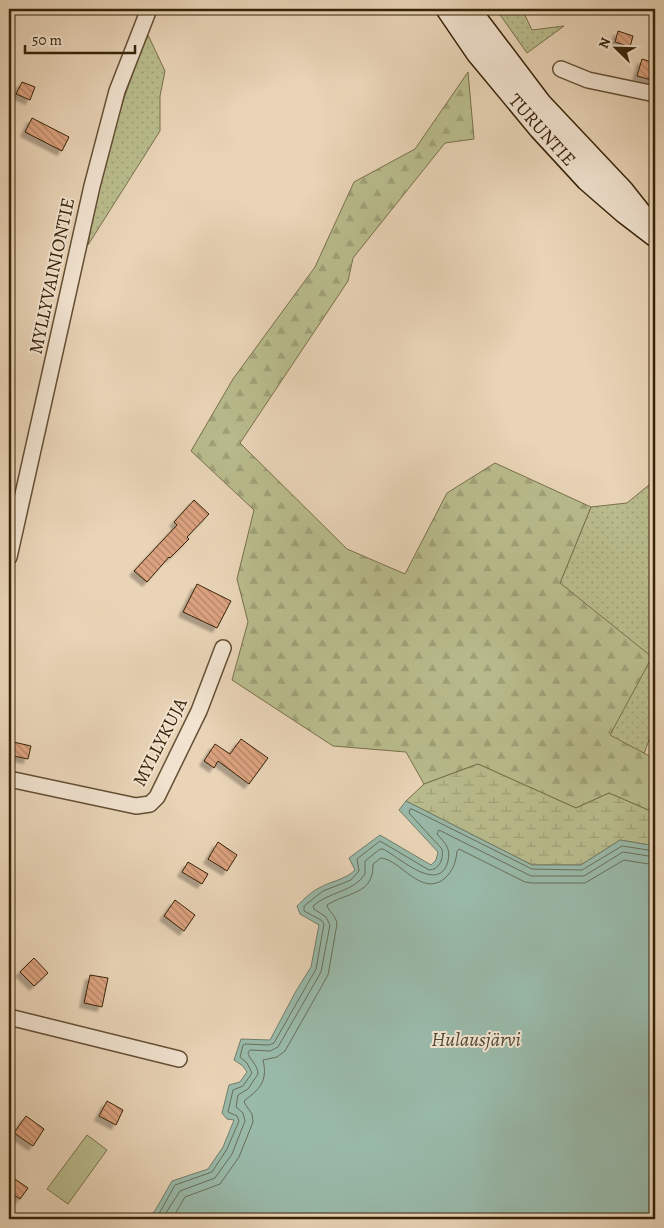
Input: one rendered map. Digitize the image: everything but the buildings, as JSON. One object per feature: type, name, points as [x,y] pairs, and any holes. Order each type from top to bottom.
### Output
[{"type":"main road","name":"TURUNTIE","points":[[447,9],[477,53],[547,137],[587,180],[655,236]]},
{"type":"main road","name":"TURUNTIE","points":[[468,9],[540,104],[623,191],[655,231]]},
{"type":"street","name":"MYLLYVAINIONTIE","points":[[9,557],[92,186],[117,91],[149,9]]},
{"type":"street","points":[[561,69],[588,80],[655,94]]},
{"type":"street","name":"MYLLYKUJA","points":[[9,779],[136,806],[150,804],[157,797],[199,711],[223,648]]},
{"type":"street","points":[[9,1017],[179,1059]]},
{"type":"green space","points":[[496,9],[522,9],[532,30],[564,26],[527,53]]},
{"type":"green space","points":[[148,35],[165,71],[160,96],[160,131],[88,245],[104,164],[128,86]]},
{"type":"green space","points":[[468,72],[474,139],[445,143],[353,258],[348,281],[240,443],[347,549],[405,574],[447,493],[495,463],[591,507],[560,583],[652,657],[610,735],[655,759],[655,813],[609,793],[576,808],[478,764],[424,784],[406,752],[333,746],[232,680],[248,622],[237,579],[254,510],[191,451],[233,379],[315,267],[354,182],[415,149]]},
{"type":"green space","points":[[655,480],[655,723],[644,754],[610,736],[560,583],[591,507],[627,503]]},
{"type":"green space","points":[[478,764],[576,808],[609,793],[655,813],[655,846],[620,840],[581,865],[532,865],[406,801],[424,784]]},
{"type":"green space","points":[[87,1135],[107,1150],[68,1204],[47,1189]]},
{"type":"water","name":"Hulausjärvi","points":[[406,801],[532,865],[581,865],[620,840],[655,846],[655,1219],[148,1219],[172,1181],[208,1169],[223,1147],[234,1120],[227,1119],[222,1113],[229,1085],[240,1082],[247,1072],[243,1066],[234,1060],[241,1039],[270,1040],[311,967],[319,925],[300,914],[297,906],[316,890],[347,876],[355,870],[349,858],[380,835],[431,865],[436,860],[438,852],[399,810]]}]
